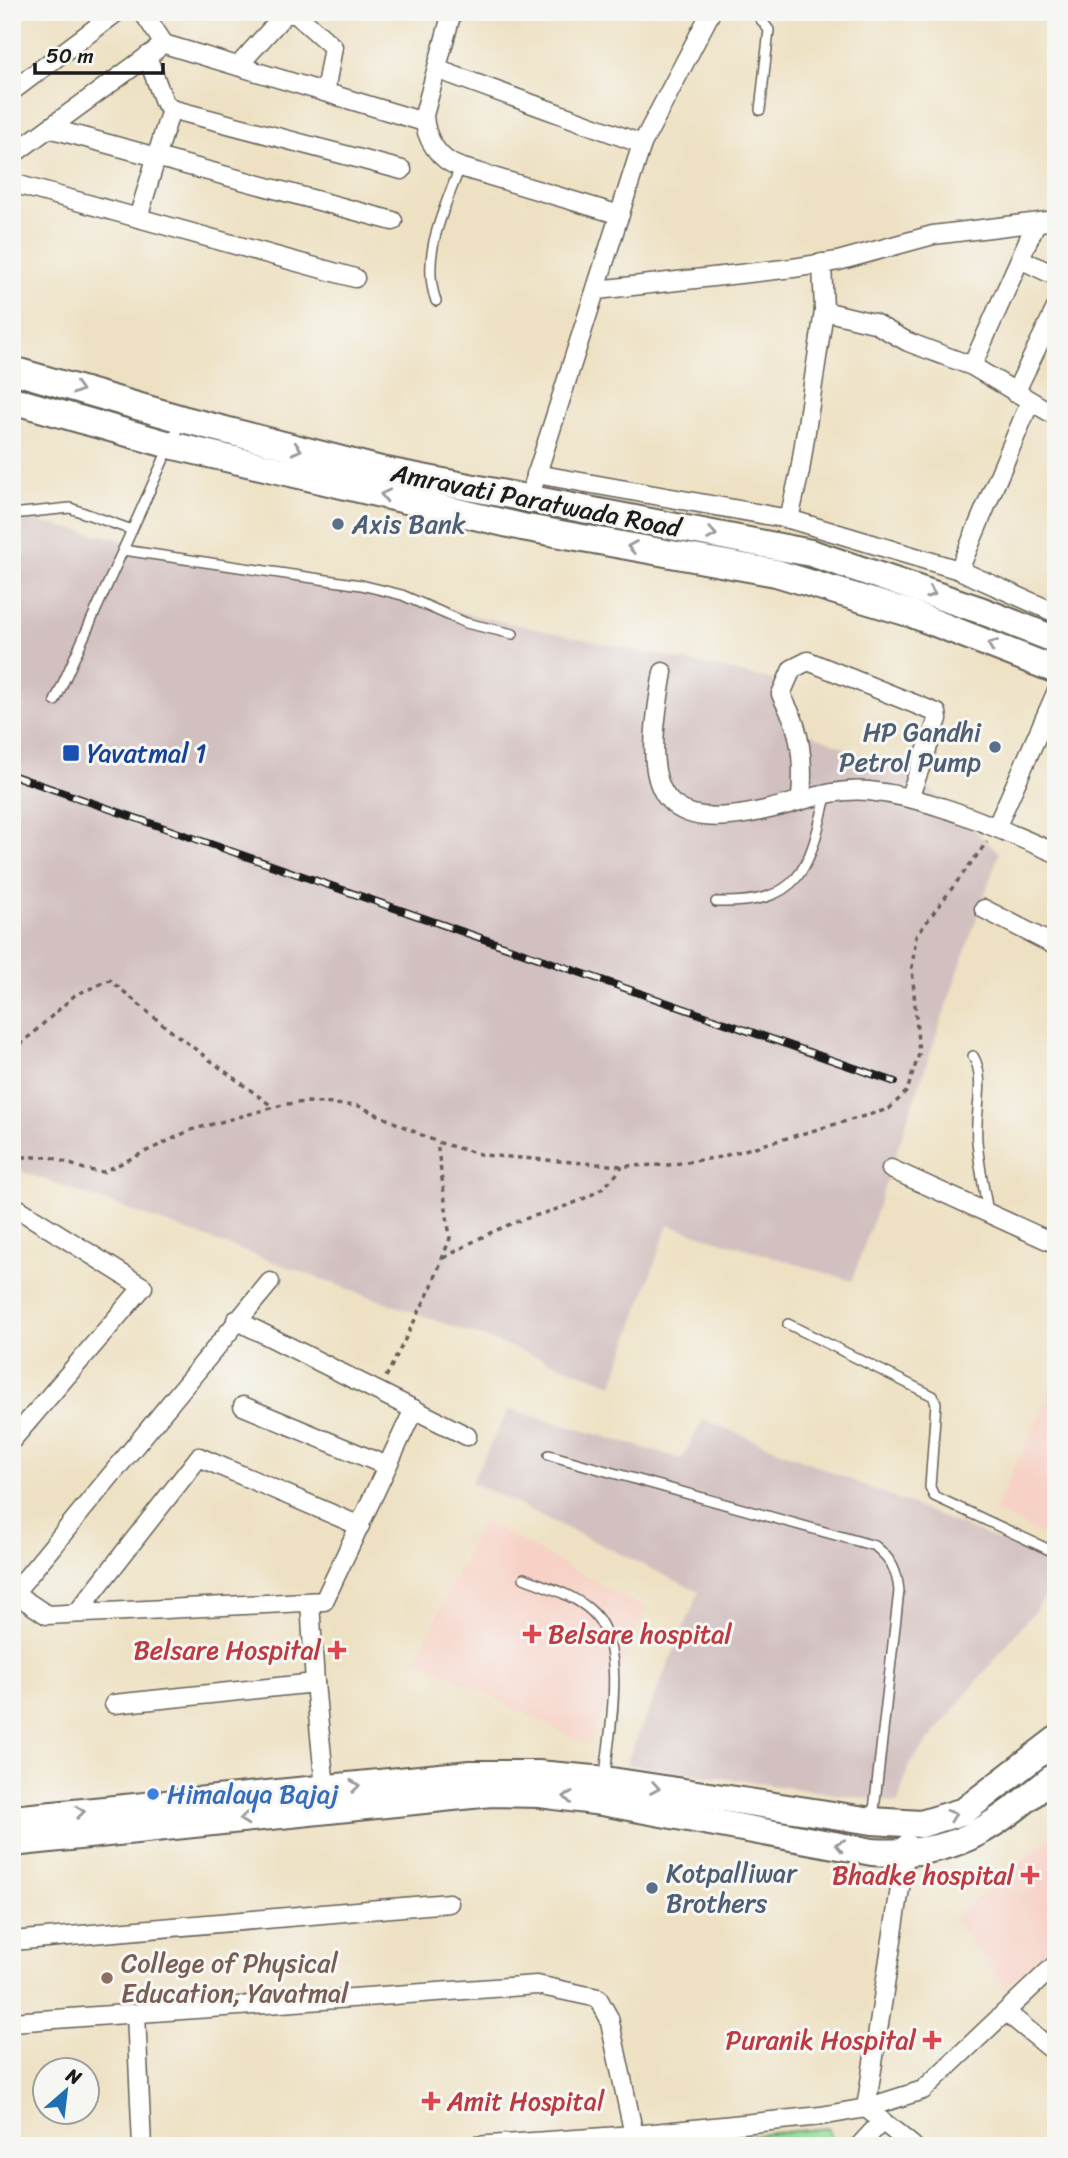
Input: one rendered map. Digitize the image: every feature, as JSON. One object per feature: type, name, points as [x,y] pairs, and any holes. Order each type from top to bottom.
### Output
[{"type":"main road","name":"Amravati Paratwada Road","points":[[12,370],[182,419],[381,470],[811,554],[980,610],[1056,640]]},
{"type":"main road","name":"Amravati Paratwada Road","points":[[12,400],[170,445],[522,527],[776,573],[912,614],[1056,670]]},
{"type":"main road","points":[[603,1791],[908,1824],[944,1819],[964,1811],[1056,1740]]},
{"type":"main road","points":[[12,1843],[326,1799],[470,1774],[538,1774],[872,1852],[907,1854],[944,1849],[971,1838],[1001,1820],[1056,1775]]},
{"type":"main road","points":[[12,1819],[326,1799]]},
{"type":"street","points":[[12,91],[117,12]]},
{"type":"street","points":[[143,12],[164,44],[424,122]]},
{"type":"street","points":[[452,12],[424,122],[440,156],[460,167],[620,215]]},
{"type":"street","points":[[528,500],[642,144],[711,12]]},
{"type":"street","points":[[238,66],[285,14],[296,14],[333,47],[325,92]]},
{"type":"street","points":[[12,155],[164,44]]},
{"type":"street","points":[[147,57],[164,102],[171,109],[402,170]]},
{"type":"street","points":[[439,70],[642,144]]},
{"type":"street","points":[[138,218],[171,109]]},
{"type":"street","points":[[49,128],[393,221]]},
{"type":"street","points":[[12,183],[355,278]]},
{"type":"street","points":[[597,290],[822,263],[933,235],[1056,220]]},
{"type":"street","points":[[972,366],[1036,223]]},
{"type":"street","points":[[1020,259],[1056,275]]},
{"type":"street","points":[[789,519],[800,471],[824,312],[822,263]]},
{"type":"street","points":[[959,570],[1056,308]]},
{"type":"street","points":[[824,312],[874,323],[908,342],[972,366],[1056,416]]},
{"type":"street","points":[[536,474],[789,519],[959,570],[1056,613]]},
{"type":"street","points":[[801,799],[803,771],[800,746],[795,723],[781,694],[783,682],[792,669],[808,661],[937,713],[939,719],[909,798]]},
{"type":"street","points":[[663,672],[653,726],[653,751],[660,787],[671,805],[683,811],[732,816],[766,810],[801,799],[866,790],[909,798],[996,828],[1056,853]]},
{"type":"street","points":[[996,828],[1056,693]]},
{"type":"street","points":[[984,909],[1056,946]]},
{"type":"street","points":[[891,1169],[1056,1244]]},
{"type":"street","points":[[12,1205],[143,1287],[12,1440]]},
{"type":"street","points":[[270,1282],[236,1320],[14,1593],[47,1615],[324,1601],[414,1409]]},
{"type":"street","points":[[236,1320],[467,1436]]},
{"type":"street","points":[[243,1406],[387,1466]]},
{"type":"street","points":[[77,1614],[199,1457],[359,1526]]},
{"type":"street","points":[[310,1602],[326,1799]]},
{"type":"street","points":[[114,1703],[315,1683]]},
{"type":"street","points":[[866,2108],[907,1854],[908,1824]]},
{"type":"street","points":[[12,1941],[449,1903]]},
{"type":"street","points":[[475,2146],[634,2135],[821,2116],[866,2108],[923,2090],[1056,1964]]},
{"type":"street","points":[[12,2022],[537,1984],[598,1998],[608,2018],[634,2135]]},
{"type":"street","points":[[1006,2012],[1056,2053]]},
{"type":"street","points":[[136,2014],[142,2146]]},
{"type":"street","points":[[866,2108],[913,2146]]},
{"type":"street","points":[[859,2146],[882,2121]]},
{"type":"lane","points":[[755,12],[769,30],[760,110]]},
{"type":"lane","points":[[436,302],[431,289],[432,253],[437,228],[460,167]]},
{"type":"lane","points":[[55,701],[182,419]]},
{"type":"lane","points":[[12,514],[70,509],[132,530]]},
{"type":"lane","points":[[123,550],[361,585],[402,595],[466,623],[513,634]]},
{"type":"lane","points":[[716,902],[746,903],[770,898],[791,884],[815,844],[826,796]]},
{"type":"lane","points":[[972,1056],[980,1075],[977,1141],[988,1213]]},
{"type":"lane","points":[[788,1324],[933,1396],[936,1403],[930,1486],[934,1496],[1056,1553]]},
{"type":"lane","points":[[549,1455],[875,1546],[888,1557],[897,1571],[899,1591],[872,1821]]},
{"type":"lane","points":[[524,1578],[573,1597],[591,1610],[604,1629],[615,1675],[603,1791]]},
{"type":"path","points":[[12,1157],[51,1157],[87,1170],[103,1172],[191,1130],[274,1107],[308,1102],[359,1106],[437,1142],[483,1155],[622,1166],[668,1165],[720,1157],[889,1109],[899,1102],[907,1091],[919,1054],[912,968],[916,936],[954,889],[996,828]]},
{"type":"path","points":[[12,1052],[75,995],[110,980],[167,1028],[274,1107]]},
{"type":"path","points":[[379,1392],[444,1258],[450,1223],[437,1142]]},
{"type":"path","points":[[444,1258],[509,1224],[596,1193],[610,1184],[622,1166]]},
{"type":"shaded area","points":[[12,516],[783,682],[786,724],[917,777],[999,853],[852,1281],[668,1225],[613,1384],[12,1168]]},
{"type":"shaded area","points":[[1056,1382],[1056,1542],[993,1511]]},
{"type":"shaded area","points":[[509,1409],[682,1459],[703,1419],[1056,1564],[1056,1584],[909,1765],[898,1803],[626,1764],[699,1592],[471,1482]]},
{"type":"shaded area","name":"Belsare hospital","points":[[482,1520],[646,1609],[589,1746],[417,1659]]},
{"type":"shaded area","name":"Bhadke hospital","points":[[1056,1832],[1056,1942],[1005,1987],[953,1918]]},
{"type":"green space","points":[[828,2128],[834,2146],[639,2146]]},
{"type":"railway","points":[[12,775],[895,1082]]},
{"type":"place","name":"Axis Bank","points":[[338,524]]},
{"type":"place","name":"HP Gandhi Petrol Pump","points":[[995,747]]},
{"type":"place","name":"Yavatmal 1","points":[[71,753]]},
{"type":"place","name":"Belsare hospital","points":[[532,1634]]},
{"type":"place","name":"Belsare Hospital","points":[[337,1650]]},
{"type":"place","name":"Himalaya Bajaj","points":[[153,1794]]},
{"type":"place","name":"Bhadke hospital","points":[[1030,1875]]},
{"type":"place","name":"Kotpalliwar Brothers","points":[[652,1888]]},
{"type":"place","name":"College of Physical Education, Yavatmal","points":[[107,1978]]},
{"type":"place","name":"Puranik Hospital","points":[[932,2040]]},
{"type":"place","name":"Amit Hospital","points":[[431,2101]]}]
